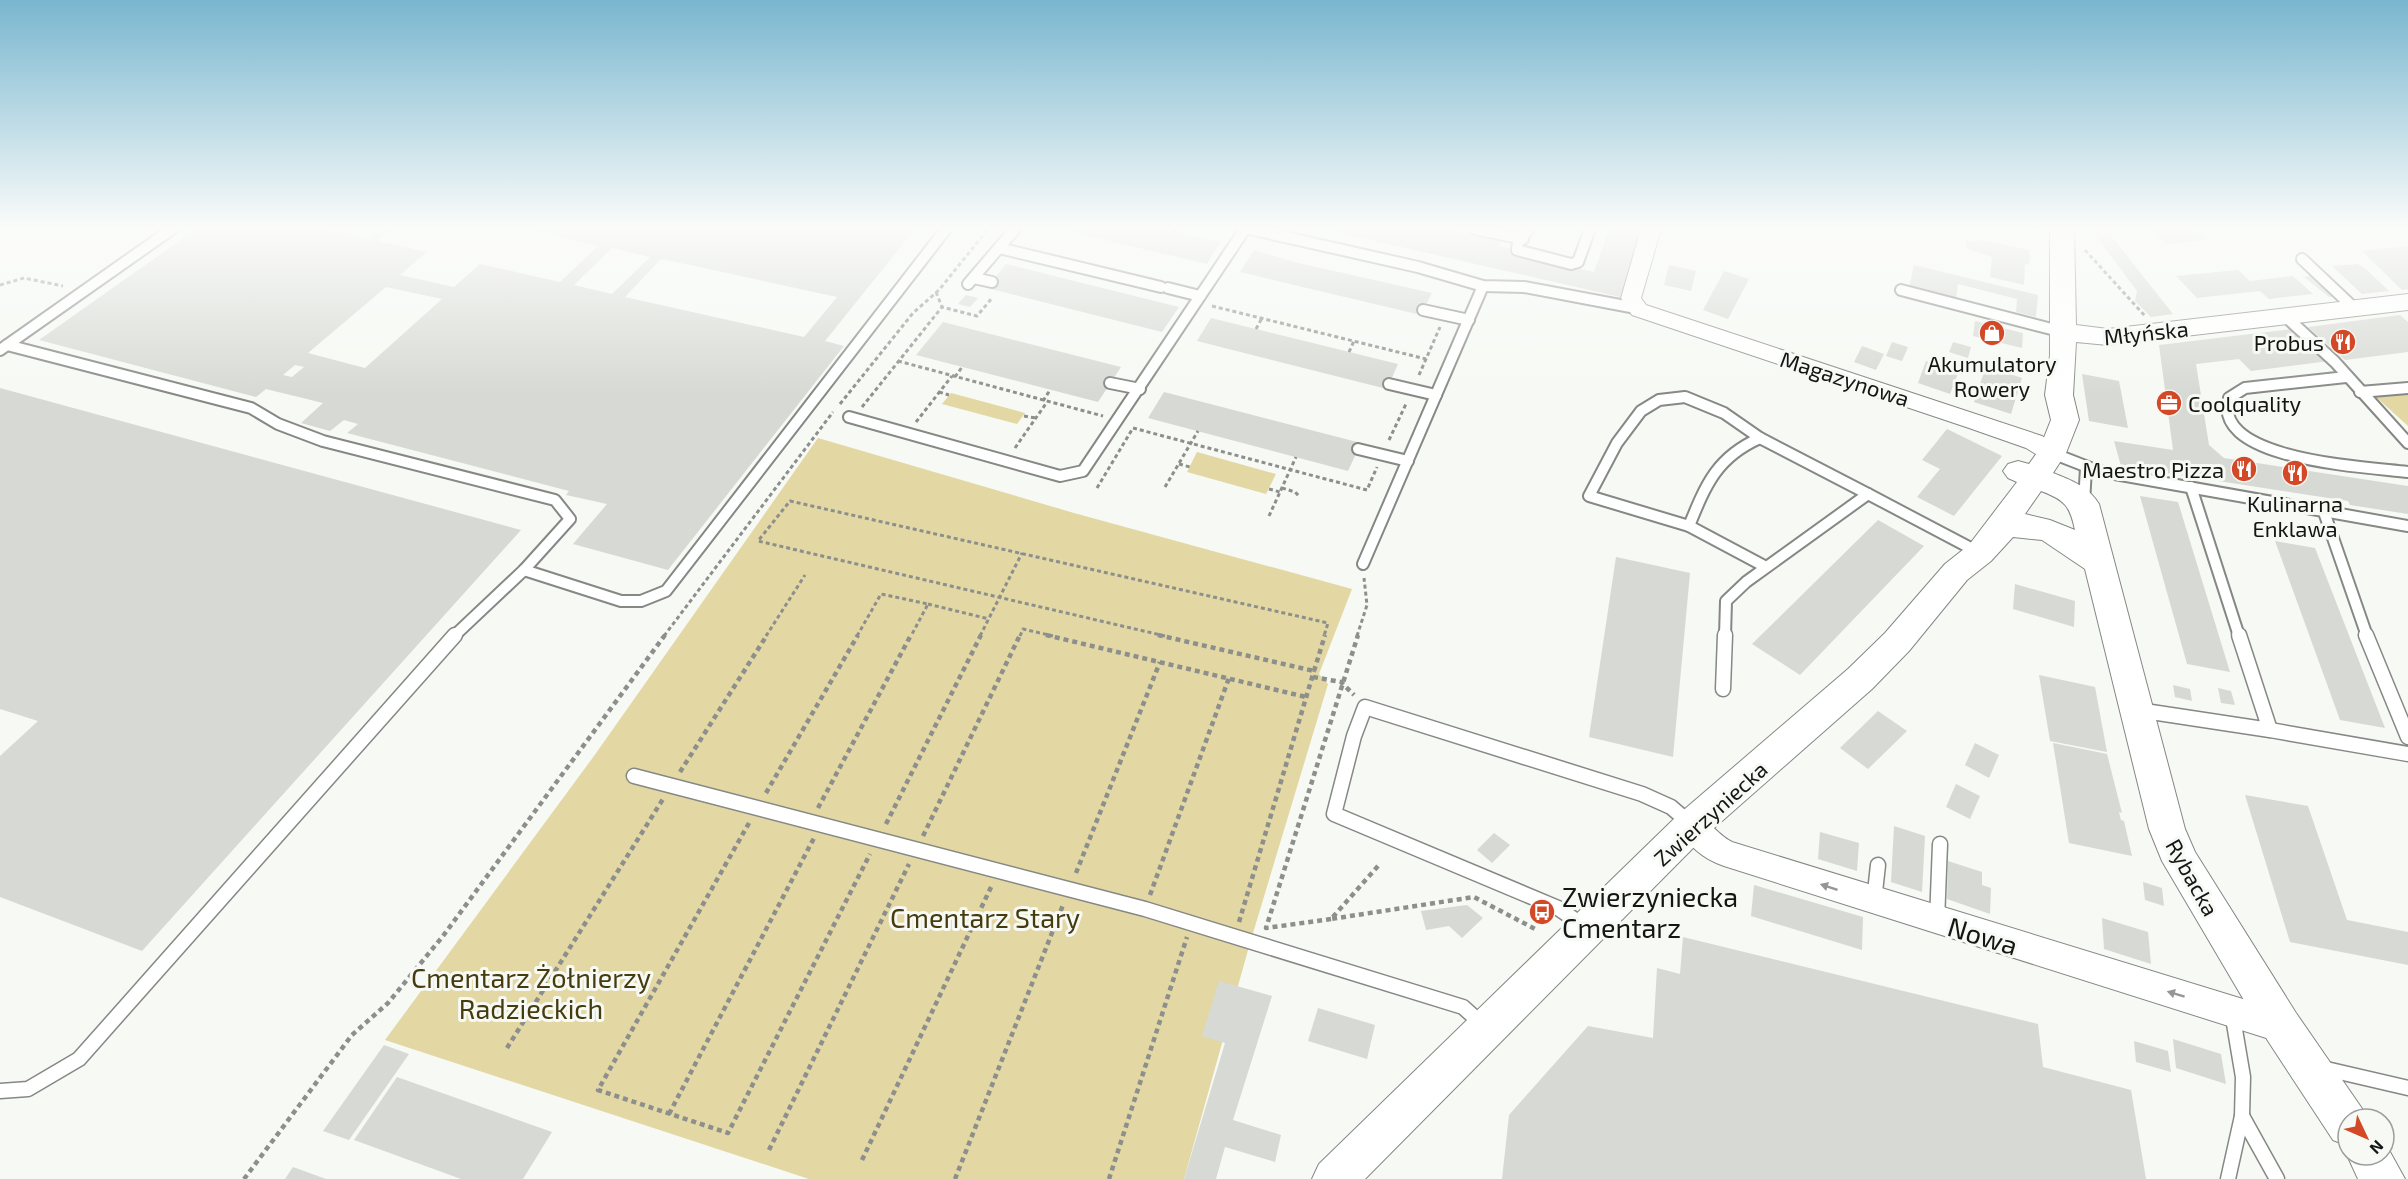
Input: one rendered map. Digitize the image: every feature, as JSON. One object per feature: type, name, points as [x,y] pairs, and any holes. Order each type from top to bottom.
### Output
[{"type":"street","points":[[1635,284],[1631,298],[1636,308]]},
{"type":"street","name":"Zwierzyniecka","points":[[1334,1179],[1489,1029],[1692,825],[1860,679],[1897,642],[1974,549],[2028,478],[2044,448],[2066,420],[2059,395],[2067,284]]},
{"type":"street","name":"Młyńska","points":[[2063,332],[2108,337],[2408,302]]},
{"type":"street","name":"Magazynowa","points":[[1636,308],[2044,448]]},
{"type":"street","points":[[2028,478],[2065,489],[2084,504]]},
{"type":"street","name":"Zwierzyniecka","points":[[1974,549],[2028,478]]},
{"type":"street","name":"Rybacka","points":[[2028,478],[2087,554]]},
{"type":"street","name":"Rybacka","points":[[2084,504],[2087,554],[2135,709],[2168,829],[2180,861],[2283,1027],[2336,1107]]},
{"type":"street","points":[[1974,549],[2010,525],[2029,525],[2061,536],[2087,554]]},
{"type":"street","name":"Nowa","points":[[1692,825],[1711,846],[1724,853],[2283,1027]]},
{"type":"lane","points":[[4,348],[94,284]]},
{"type":"lane","points":[[524,570],[621,601],[641,601],[666,591],[903,284]]},
{"type":"lane","points":[[1148,284],[1200,296]]},
{"type":"lane","points":[[853,418],[1060,476],[1069,476],[1083,471],[1208,284]]},
{"type":"lane","name":"Magazynowa","points":[[1476,284],[1524,287],[1636,308]]},
{"type":"lane","points":[[2328,284],[2354,308]]},
{"type":"lane","points":[[1363,564],[1483,286]]},
{"type":"lane","points":[[1901,290],[2063,332]]},
{"type":"lane","points":[[1423,310],[1468,320]]},
{"type":"lane","points":[[2285,316],[2335,362],[2346,377],[2408,443]]},
{"type":"lane","points":[[0,1091],[28,1089],[79,1059],[455,635],[524,570],[570,519],[555,500],[323,441],[278,424],[251,408],[4,348]]},
{"type":"lane","points":[[2346,377],[2245,388],[2233,393],[2227,401],[2228,420],[2236,431],[2271,451],[2408,472]]},
{"type":"lane","points":[[1110,383],[1140,389]]},
{"type":"lane","points":[[1389,384],[1436,395]]},
{"type":"lane","points":[[2360,392],[2408,388]]},
{"type":"lane","points":[[1766,567],[1689,526],[1589,496],[1617,443],[1641,411],[1659,400],[1685,397],[1724,413],[1760,438],[1974,549]]},
{"type":"lane","points":[[1689,526],[1697,505],[1725,461],[1735,450],[1760,438]]},
{"type":"lane","points":[[2044,448],[2086,468],[2408,526]]},
{"type":"lane","points":[[1358,449],[1408,461]]},
{"type":"lane","points":[[2084,504],[2086,468]]},
{"type":"lane","points":[[2191,487],[2270,730]]},
{"type":"lane","points":[[1723,689],[1726,601],[1766,567],[1868,494]]},
{"type":"lane","points":[[2324,512],[2368,639],[2408,737]]},
{"type":"lane","points":[[1589,929],[1558,908],[1334,814],[1354,736],[1365,707],[1642,794],[1671,807],[1692,825]]},
{"type":"lane","points":[[2135,709],[2408,754]]},
{"type":"lane","points":[[634,776],[1145,909],[1463,1007],[1489,1029]]},
{"type":"lane","points":[[1937,921],[1940,844]]},
{"type":"lane","points":[[1874,901],[1878,865]]},
{"type":"lane","points":[[2228,1179],[2242,1116],[2243,1077],[2232,1011]]},
{"type":"lane","points":[[2307,1064],[2408,1088]]},
{"type":"lane","points":[[2242,1116],[2277,1179]]},
{"type":"path","points":[[52,284],[70,288],[91,286]]},
{"type":"path","points":[[244,1179],[352,1035],[388,1003],[443,936],[540,801],[815,434],[913,313],[943,284]]},
{"type":"path","points":[[2115,284],[2149,321]]},
{"type":"path","points":[[936,292],[942,307]]},
{"type":"path","points":[[942,307],[977,316],[994,295],[984,292]]},
{"type":"path","points":[[1205,315],[1218,296]]},
{"type":"path","points":[[1211,306],[1426,359]]},
{"type":"path","points":[[853,418],[942,307]]},
{"type":"path","points":[[1256,329],[1263,318]]},
{"type":"path","points":[[1416,381],[1442,323]]},
{"type":"path","points":[[1349,352],[1354,341]]},
{"type":"path","points":[[898,361],[1109,418]]},
{"type":"path","points":[[907,434],[939,392],[963,367]]},
{"type":"path","points":[[1007,461],[1036,418],[1050,390]]},
{"type":"path","points":[[939,392],[949,395]]},
{"type":"path","points":[[1386,446],[1409,398]]},
{"type":"path","points":[[1024,416],[1036,418]]},
{"type":"path","points":[[1097,488],[1139,418]]},
{"type":"path","points":[[1133,428],[1367,490],[1378,464],[1384,466]]},
{"type":"path","points":[[1165,487],[1198,431]]},
{"type":"path","points":[[1269,516],[1296,457]]},
{"type":"path","points":[[1179,464],[1190,467]]},
{"type":"path","points":[[1269,489],[1295,492],[1300,497]]},
{"type":"path","points":[[1234,938],[1313,674],[1328,623],[790,501],[758,541],[1000,597],[1313,674],[1341,682]]},
{"type":"path","points":[[989,619],[881,594],[598,1090],[728,1134],[878,839],[989,619],[1022,553]]},
{"type":"path","points":[[507,1048],[805,575]]},
{"type":"path","points":[[1365,598],[1367,605],[1341,682],[1295,843],[1266,928],[1474,897],[1537,930]]},
{"type":"path","points":[[669,1114],[928,604]]},
{"type":"path","points":[[769,1150],[1023,629],[1306,697]]},
{"type":"path","points":[[955,1179],[1160,662]]},
{"type":"path","points":[[1145,909],[1229,678]]},
{"type":"path","points":[[1331,919],[1378,866]]},
{"type":"path","points":[[862,1160],[999,871]]},
{"type":"path","points":[[1109,1179],[1191,925]]},
{"type":"green space","points":[[951,393],[1025,413],[1017,424],[942,404]]},
{"type":"green space","points":[[2408,394],[2408,426],[2376,397]]},
{"type":"green space","name":"Cmentarz Stary","points":[[818,438],[1074,513],[1352,589],[1319,674],[1328,684],[1250,943],[1184,1179],[809,1179],[385,1040],[594,756]]},
{"type":"green space","points":[[1197,452],[1276,474],[1266,494],[1187,472]]},
{"type":"building","points":[[118,284],[441,284],[454,287],[457,284],[575,284],[612,294],[622,284],[637,284],[625,297],[804,337],[837,297],[777,284],[871,284],[825,341],[844,346],[668,570],[573,544],[607,504],[566,495],[569,491],[347,433],[358,424],[344,420],[330,431],[301,423],[323,403],[266,389],[256,397],[39,340]],"holes":[[[386,287],[442,299],[365,368],[308,353]],[[295,365],[304,367],[292,377],[283,375]]]},
{"type":"building","points":[[990,284],[1087,284],[1179,307],[1162,332],[987,288]]},
{"type":"building","points":[[1291,284],[1392,284],[1432,293],[1421,315]]},
{"type":"building","points":[[1563,284],[1624,284],[1620,297]]},
{"type":"building","points":[[1664,284],[1693,284],[1691,291]]},
{"type":"building","points":[[1717,284],[1746,284],[1728,319],[1703,310]]},
{"type":"building","points":[[1910,284],[1958,284],[1956,299],[1909,288]]},
{"type":"building","points":[[1958,284],[1993,284],[2038,295],[2036,317],[2016,312],[2017,299]]},
{"type":"building","points":[[2132,284],[2149,284],[2173,314],[2151,317],[2135,301],[2137,291]]},
{"type":"building","points":[[2184,284],[2302,284],[2313,294],[2269,299],[2260,291],[2197,298]]},
{"type":"building","points":[[2313,284],[2325,284],[2339,296],[2329,297]]},
{"type":"building","points":[[2351,284],[2382,284],[2389,291],[2362,294]]},
{"type":"building","points":[[2396,284],[2408,284],[2408,289],[2402,290]]},
{"type":"building","points":[[966,295],[978,298],[970,307],[958,304]]},
{"type":"building","points":[[2400,315],[2408,322],[2408,352],[2345,360],[2308,327]]},
{"type":"building","points":[[1211,318],[1398,364],[1387,389],[1197,341]]},
{"type":"building","points":[[1975,321],[2023,333],[2022,348],[1973,336]]},
{"type":"building","points":[[943,322],[1121,367],[1098,402],[916,355]]},
{"type":"building","points":[[2293,329],[2329,361],[2251,371],[2239,359],[2196,364],[2209,445],[2224,458],[2408,486],[2408,514],[2350,505],[2348,501],[2121,466],[2114,441],[2173,450],[2159,345]]},
{"type":"building","points":[[1892,342],[1908,347],[1902,361],[1886,356]]},
{"type":"building","points":[[1953,342],[1971,347],[1968,358],[1949,352]]},
{"type":"building","points":[[1862,346],[1884,354],[1876,370],[1854,362]]},
{"type":"building","points":[[1926,361],[1959,371],[1950,394],[1918,383]]},
{"type":"building","points":[[1986,366],[2022,378],[2011,414],[1974,402]]},
{"type":"building","points":[[2082,374],[2119,381],[2128,428],[2089,421]]},
{"type":"building","points":[[0,388],[521,530],[142,951],[0,897],[0,756],[38,721],[0,709]]},
{"type":"building","points":[[1164,392],[1361,443],[1348,471],[1148,418]]},
{"type":"building","points":[[1947,429],[2002,456],[1954,516],[1917,497],[1940,469],[1922,460]]},
{"type":"building","points":[[2140,496],[2178,502],[2230,672],[2187,664]]},
{"type":"building","points":[[1878,520],[1924,546],[1800,675],[1752,644]]},
{"type":"building","points":[[2275,541],[2315,548],[2385,728],[2340,720]]},
{"type":"building","points":[[1616,557],[1690,573],[1673,757],[1589,737]]},
{"type":"building","points":[[2015,584],[2075,601],[2074,627],[2013,609]]},
{"type":"building","points":[[2039,675],[2095,687],[2107,752],[2050,741]]},
{"type":"building","points":[[2173,685],[2190,689],[2192,701],[2175,697]]},
{"type":"building","points":[[2218,688],[2231,691],[2235,705],[2221,703]]},
{"type":"building","points":[[1878,711],[1907,731],[1868,769],[1840,748]]},
{"type":"building","points":[[1975,743],[1999,755],[1989,778],[1965,765]]},
{"type":"building","points":[[2053,743],[2107,754],[2122,813],[2119,812],[2121,820],[2124,821],[2132,856],[2069,843]]},
{"type":"building","points":[[1956,784],[1980,796],[1970,819],[1946,807]]},
{"type":"building","points":[[2245,795],[2308,806],[2347,920],[2408,932],[2408,965],[2290,942]]},
{"type":"building","points":[[1894,826],[1925,836],[1922,892],[1891,882]]},
{"type":"building","points":[[1820,832],[1859,843],[1857,871],[1818,859]]},
{"type":"building","points":[[1494,833],[1510,845],[1492,863],[1477,850]]},
{"type":"building","points":[[1948,861],[1982,872],[1982,885],[1991,888],[1990,914],[1947,899]]},
{"type":"building","points":[[2143,882],[2162,888],[2164,906],[2145,900]]},
{"type":"building","points":[[1754,885],[1863,917],[1862,950],[1751,916]]},
{"type":"building","points":[[1467,905],[1483,918],[1462,938],[1449,926],[1426,930],[1421,911]]},
{"type":"building","points":[[2102,918],[2148,932],[2151,964],[2104,949]]},
{"type":"building","points":[[1683,937],[2038,1024],[2043,1067],[2131,1090],[2146,1179],[1502,1179],[1509,1115],[1588,1026],[1653,1038],[1657,968],[1680,974]]},
{"type":"building","points":[[1219,981],[1272,996],[1233,1120],[1281,1135],[1275,1162],[1225,1147],[1216,1179],[1184,1179],[1225,1043],[1202,1036]]},
{"type":"building","points":[[1318,1008],[1375,1025],[1367,1059],[1308,1041]]},
{"type":"building","points":[[2173,1039],[2221,1054],[2226,1084],[2176,1068]]},
{"type":"building","points":[[2134,1041],[2168,1051],[2171,1072],[2136,1062]]},
{"type":"building","points":[[384,1045],[409,1054],[349,1140],[323,1131]]},
{"type":"building","points":[[397,1077],[552,1132],[523,1179],[461,1179],[354,1140]]},
{"type":"building","points":[[293,1167],[326,1179],[285,1179]]},
{"type":"place","name":"Akumulatory Rowery","points":[[1992,333]]},
{"type":"place","name":"Probus","points":[[2343,342]]},
{"type":"place","name":"Coolquality","points":[[2169,403]]},
{"type":"place","name":"Maestro Pizza","points":[[2244,469]]},
{"type":"place","name":"Kulinarna Enklawa","points":[[2295,473]]},
{"type":"place","name":"Zwierzyniecka Cmentarz","points":[[1542,912]]},
{"type":"park label","name":"Cmentarz Żołnierzy Radzieckich","points":[[531,992]]}]
